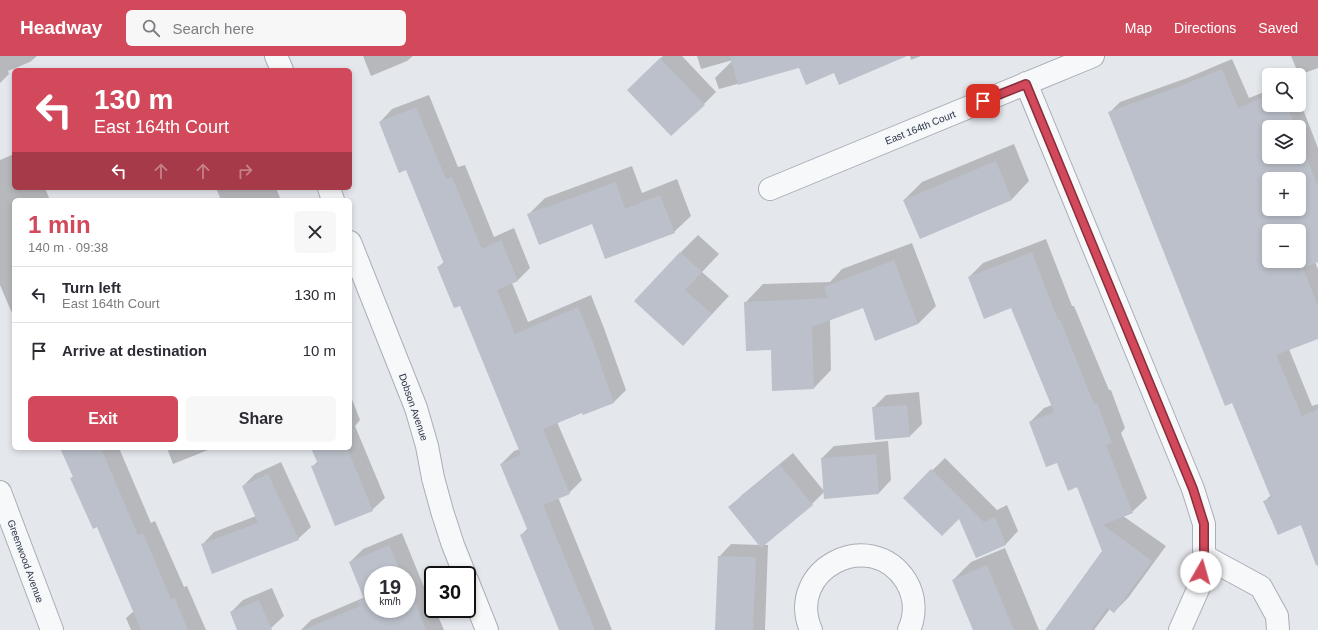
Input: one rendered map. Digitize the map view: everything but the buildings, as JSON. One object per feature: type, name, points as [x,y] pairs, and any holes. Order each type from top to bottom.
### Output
[{"type":"street","points":[[276,56],[281,68]]},
{"type":"street","name":"East 164th Court","points":[[770,189],[1093,56]]},
{"type":"street","points":[[1026,84],[1193,489],[1204,524],[1204,556],[1199,587],[1183,623]]},
{"type":"street","name":"Dobson Avenue","points":[[352,247],[416,408],[427,446],[433,478],[442,511],[462,566]]},
{"type":"street","name":"Greenwood Avenue","points":[[0,492],[52,630]]},
{"type":"street","points":[[811,630],[807,622],[806,603],[811,585],[822,570],[838,560],[854,555],[871,556],[882,560],[901,573],[910,587],[914,604],[913,621],[910,630]]},
{"type":"street","points":[[1204,556],[1260,587],[1277,616],[1278,630]]},
{"type":"street","points":[[476,601],[488,630]]},
{"type":"route","points":[[983,101],[1026,84],[1193,489],[1204,524],[1204,556],[1201,572]]}]
